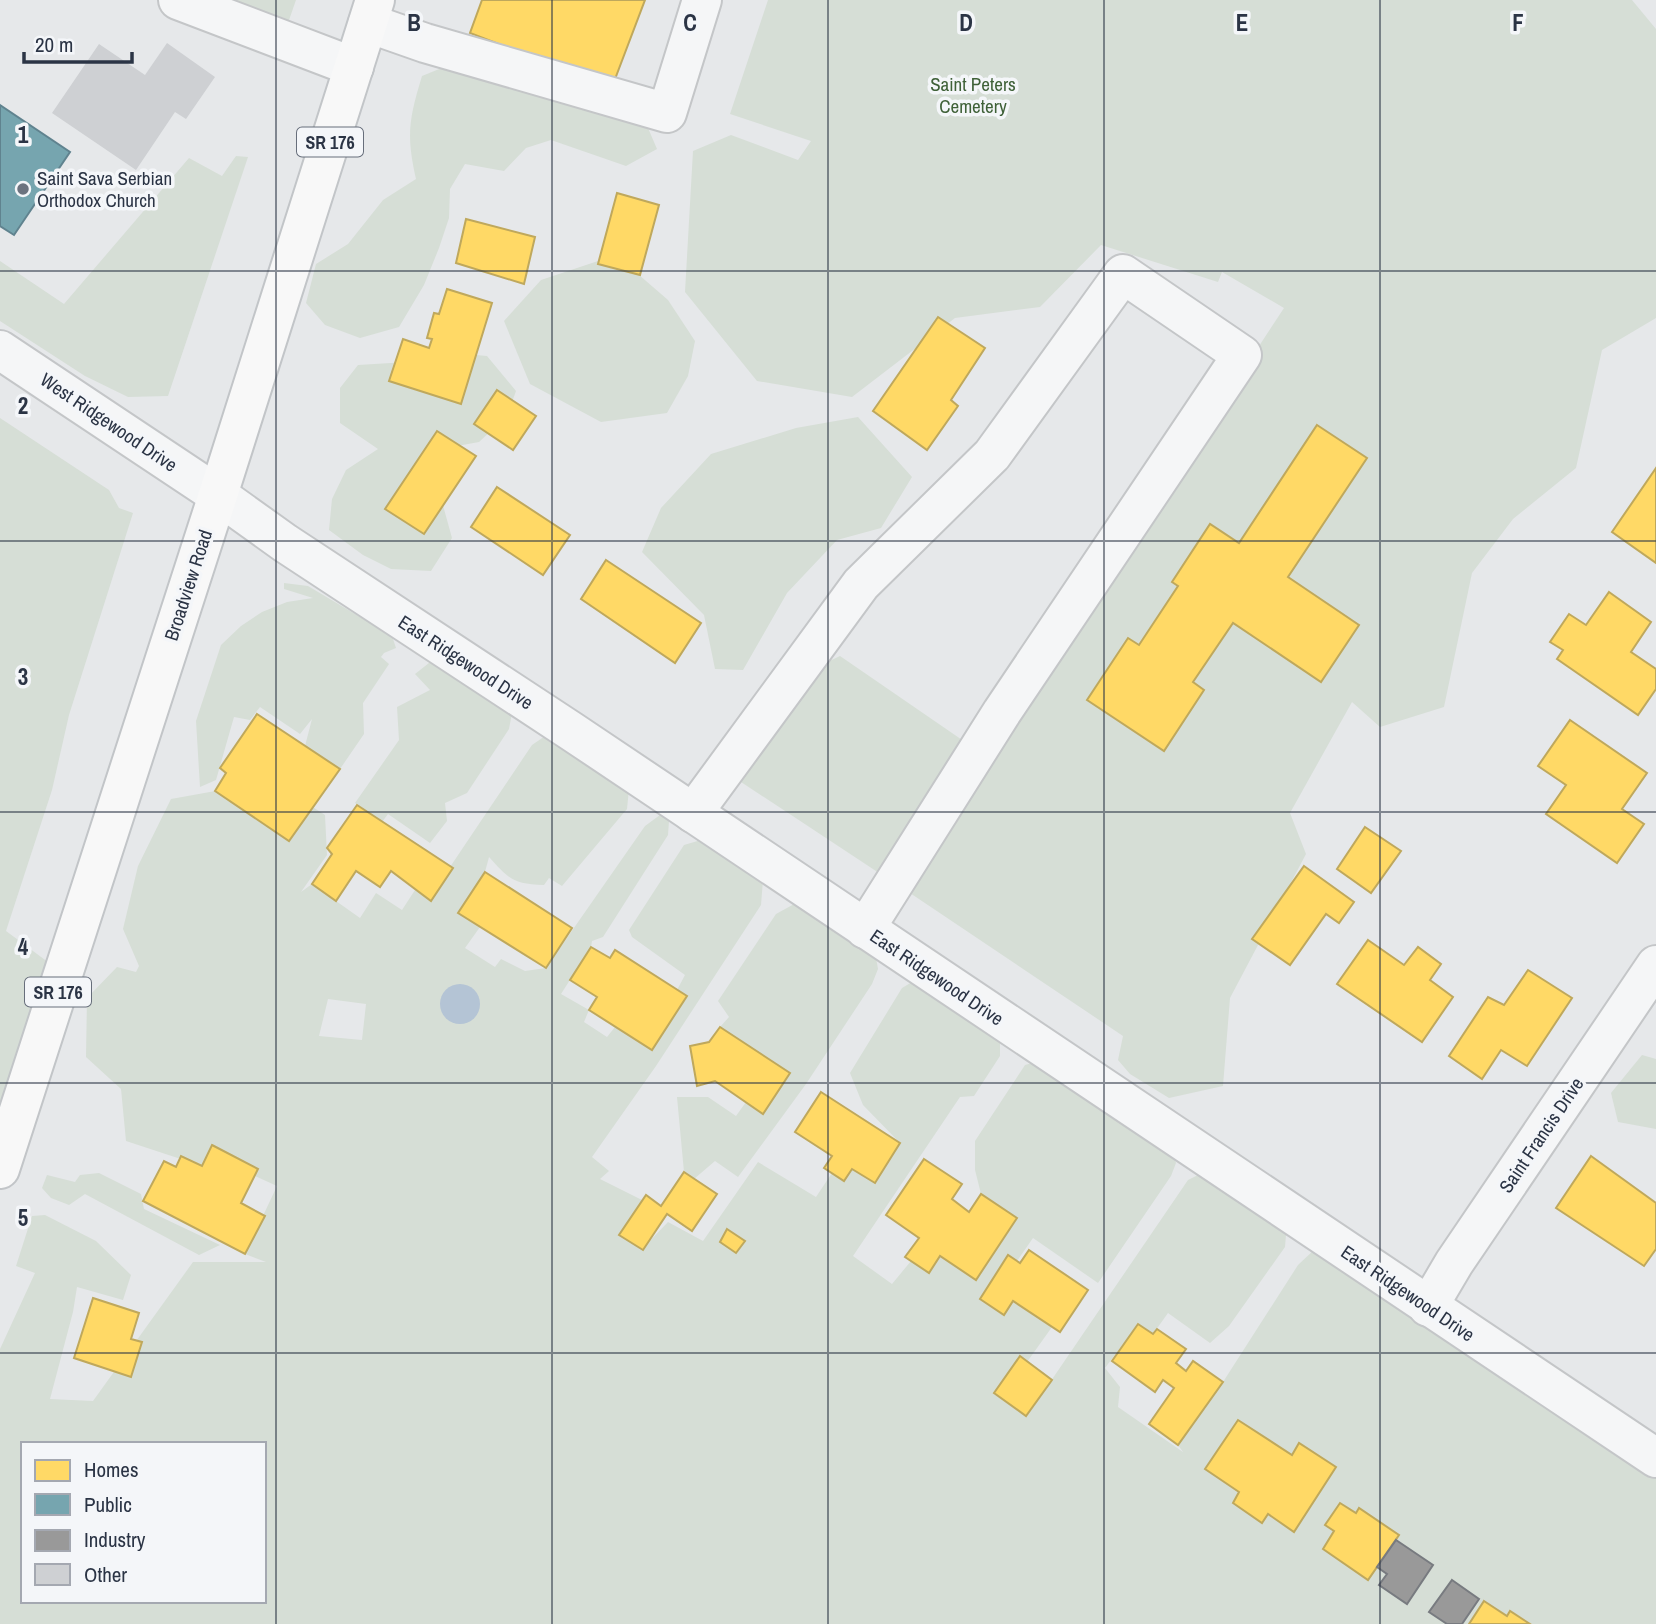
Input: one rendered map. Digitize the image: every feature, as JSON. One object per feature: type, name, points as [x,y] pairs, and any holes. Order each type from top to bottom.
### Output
[{"type":"main road","name":"Broadview Road","points":[[0,1169],[372,11]]},
{"type":"street","points":[[178,0],[354,67]]},
{"type":"street","points":[[372,11],[425,43],[667,113],[702,0]]},
{"type":"street","points":[[693,813],[861,584],[992,455],[1123,274],[1242,355],[1002,712],[865,929]]},
{"type":"street","name":"West Ridgewood Drive","points":[[0,350],[218,495]]},
{"type":"street","name":"East Ridgewood Drive","points":[[218,495],[285,543],[1656,1458]]},
{"type":"street","name":"Saint Francis Drive","points":[[1428,1307],[1454,1264],[1656,965]]},
{"type":"green space","points":[[224,0],[296,0],[288,23]]},
{"type":"green space","name":"Saint Peters Cemetery","points":[[768,0],[1632,0],[1656,29],[1656,318],[1602,350],[1576,468],[1513,519],[1472,573],[1444,707],[1380,727],[1352,702],[1290,813],[1306,854],[1230,998],[1223,1086],[1169,1098],[1130,1074],[1118,1060],[1123,1036],[907,891],[989,758],[1284,308],[1222,272],[1218,282],[1101,245],[1040,307],[955,318],[852,397],[757,381],[685,292],[693,151],[731,135],[798,160],[811,141],[730,114]]},
{"type":"green space","points":[[454,63],[642,114],[657,149],[626,166],[551,140],[526,148],[504,171],[465,164],[450,189],[449,218],[439,248],[424,285],[399,327],[360,338],[325,325],[306,303],[316,264],[348,244],[383,200],[416,179],[410,127],[422,76]]},
{"type":"green space","points":[[236,156],[248,157],[168,396],[128,397],[85,376],[0,321],[0,261],[64,304],[189,158],[222,176]]},
{"type":"green space","points":[[616,255],[668,300],[695,341],[688,376],[667,413],[601,422],[530,384],[504,321],[541,280]]},
{"type":"green space","points":[[443,352],[487,356],[516,391],[507,416],[479,442],[435,450],[436,480],[452,538],[431,571],[391,569],[363,555],[329,530],[332,499],[346,470],[378,449],[340,423],[340,388],[358,365],[407,362]]},
{"type":"green space","points":[[858,417],[912,477],[881,528],[837,540],[787,593],[743,670],[715,669],[704,615],[642,552],[661,508],[711,454],[796,428]]},
{"type":"green space","points":[[0,418],[109,490],[119,508],[133,513],[69,715],[52,790],[6,931],[64,974],[0,1169]]},
{"type":"green space","points":[[284,583],[308,586],[392,636],[396,648],[381,657],[389,664],[363,703],[364,734],[340,769],[305,746],[312,719],[300,734],[260,707],[250,720],[234,717],[216,780],[200,787],[196,721],[221,645],[241,626],[262,612],[287,602],[313,598],[284,589]]},
{"type":"green space","points":[[840,656],[968,744],[882,875],[738,780],[819,666]]},
{"type":"green space","points":[[434,659],[512,713],[509,729],[467,793],[445,803],[447,821],[430,843],[388,814],[382,822],[355,803],[399,740],[397,707],[430,690],[415,674]]},
{"type":"green space","points":[[548,734],[629,789],[627,809],[562,886],[549,878],[544,885],[518,882],[489,857],[485,872],[459,912],[480,927],[465,948],[495,967],[501,959],[525,971],[546,968],[645,826],[660,815],[669,821],[668,835],[603,937],[592,941],[591,947],[561,994],[589,1010],[584,1022],[607,1037],[615,1027],[652,1050],[686,996],[677,990],[685,975],[632,937],[629,930],[684,845],[701,840],[763,880],[761,905],[656,1066],[592,1157],[609,1171],[600,1179],[642,1200],[620,1234],[642,1249],[668,1222],[703,1241],[758,1162],[816,1197],[832,1173],[844,1181],[852,1169],[875,1183],[900,1143],[863,1105],[850,1073],[902,988],[912,982],[1000,1043],[1000,1056],[974,1096],[960,1097],[853,1256],[892,1284],[911,1261],[929,1273],[940,1256],[976,1280],[1017,1219],[981,1194],[975,1170],[975,1141],[1025,1065],[1036,1062],[1173,1154],[1176,1163],[1171,1176],[1098,1283],[1033,1238],[1017,1261],[1008,1256],[980,1299],[1003,1315],[1013,1301],[1052,1327],[1027,1362],[1019,1357],[994,1394],[1027,1416],[1188,1180],[1198,1175],[1286,1235],[1285,1247],[1229,1326],[1210,1343],[1168,1313],[1153,1334],[1138,1324],[1105,1368],[1120,1387],[1118,1407],[1183,1452],[1178,1445],[1223,1382],[1298,1265],[1315,1249],[1656,1476],[1656,1624],[0,1624],[0,1349],[35,1273],[16,1266],[32,1216],[45,1215],[96,1241],[131,1275],[123,1300],[77,1287],[50,1399],[93,1401],[193,1262],[266,1262],[245,1254],[277,1186],[255,1176],[258,1169],[212,1146],[202,1166],[126,1141],[121,1089],[86,1057],[87,998],[117,967],[136,972],[139,966],[123,929],[138,866],[171,799],[232,788],[288,791],[325,815],[327,855],[301,892],[312,884],[360,918],[376,893],[402,910],[415,890],[431,901],[452,869],[450,867],[532,745]],"holes":[[[328,999],[366,1004],[362,1040],[319,1036]]]},
{"type":"green space","points":[[796,903],[875,952],[878,969],[872,984],[806,1084],[738,1177],[715,1161],[694,1179],[684,1172],[677,1097],[708,1097],[736,1116],[746,1102],[763,1114],[790,1073],[720,1027],[729,1017],[718,1001],[776,914]]},
{"type":"green space","points":[[1642,1055],[1656,1059],[1656,1129],[1618,1122],[1611,1093]]},
{"type":"green space","points":[[99,1173],[141,1194],[144,1209],[220,1245],[199,1255],[85,1194],[69,1205],[51,1198],[42,1188],[47,1175],[75,1182],[80,1175]]},
{"type":"water","points":[[460,984],[468,985],[474,990],[479,996],[479,1012],[474,1018],[468,1023],[460,1024],[452,1023],[446,1018],[441,1012],[440,1004],[441,996],[446,990],[452,985]]},
{"type":"building: Homes","points":[[482,0],[645,0],[612,87],[470,33]]},
{"type":"building: Homes","points":[[617,193],[659,205],[640,275],[598,264]]},
{"type":"building: Homes","points":[[466,219],[535,237],[524,284],[456,263]]},
{"type":"building: Homes","points":[[447,289],[492,303],[461,404],[389,381],[403,339],[429,348],[432,339],[427,338],[434,313],[439,314]]},
{"type":"building: Homes","points":[[938,317],[985,348],[951,400],[958,406],[927,450],[873,411]]},
{"type":"building: Homes","points":[[497,390],[536,416],[513,450],[474,424]]},
{"type":"building: Homes","points":[[1317,425],[1367,458],[1288,577],[1359,625],[1321,682],[1233,623],[1193,682],[1204,690],[1164,751],[1087,700],[1128,638],[1139,645],[1178,586],[1172,582],[1210,524],[1239,543]]},
{"type":"building: Homes","points":[[437,431],[476,456],[424,534],[385,509]]},
{"type":"building: Homes","points":[[1656,468],[1656,563],[1612,532]]},
{"type":"building: Homes","points":[[497,487],[570,535],[543,575],[471,527]]},
{"type":"building: Homes","points":[[606,560],[701,623],[675,663],[581,599]]},
{"type":"building: Homes","points":[[1609,592],[1651,622],[1631,652],[1656,669],[1656,689],[1638,715],[1557,659],[1563,650],[1550,642],[1569,614],[1586,625]]},
{"type":"building: Homes","points":[[257,714],[340,769],[289,841],[215,791],[226,773],[220,768]]},
{"type":"building: Homes","points":[[1570,720],[1647,773],[1622,809],[1644,824],[1617,863],[1546,814],[1566,785],[1538,766]]},
{"type":"building: Homes","points":[[357,805],[453,868],[431,901],[391,871],[380,887],[356,871],[336,901],[312,884],[332,854],[327,848]]},
{"type":"building: Homes","points":[[1365,827],[1401,851],[1371,893],[1337,869]]},
{"type":"building: Homes","points":[[1304,866],[1354,902],[1339,923],[1326,914],[1290,965],[1252,939]]},
{"type":"building: Homes","points":[[485,872],[572,928],[546,968],[458,913]]},
{"type":"building: Homes","points":[[1368,940],[1404,965],[1418,947],[1441,964],[1430,980],[1453,997],[1422,1042],[1337,984]]},
{"type":"building: Homes","points":[[591,947],[610,958],[615,950],[687,996],[652,1050],[589,1010],[597,997],[570,980]]},
{"type":"building: Homes","points":[[1528,970],[1572,998],[1527,1066],[1501,1050],[1482,1079],[1449,1056],[1488,997],[1504,1005]]},
{"type":"building: Homes","points":[[720,1027],[790,1073],[763,1114],[715,1081],[697,1086],[690,1046],[709,1042]]},
{"type":"building: Homes","points":[[821,1092],[900,1143],[875,1183],[852,1169],[844,1181],[824,1168],[832,1156],[795,1132]]},
{"type":"building: Homes","points":[[212,1145],[258,1169],[241,1203],[265,1216],[245,1254],[143,1201],[164,1161],[176,1167],[181,1156],[202,1166]]},
{"type":"building: Homes","points":[[1591,1156],[1656,1203],[1656,1249],[1644,1266],[1556,1208]]},
{"type":"building: Homes","points":[[924,1159],[962,1184],[952,1199],[969,1212],[981,1194],[1017,1218],[976,1280],[940,1256],[929,1273],[905,1257],[919,1238],[886,1215]]},
{"type":"building: Homes","points":[[684,1172],[717,1194],[692,1231],[667,1214],[643,1250],[619,1235],[646,1195],[661,1206]]},
{"type":"building: Homes","points":[[727,1229],[745,1241],[736,1253],[720,1242]]},
{"type":"building: Homes","points":[[1029,1250],[1088,1290],[1060,1332],[1013,1301],[1004,1315],[980,1299],[1008,1255],[1020,1263]]},
{"type":"building: Homes","points":[[93,1298],[139,1313],[131,1339],[142,1342],[131,1377],[74,1358]]},
{"type":"building: Homes","points":[[1138,1324],[1153,1334],[1157,1329],[1186,1349],[1176,1363],[1186,1371],[1193,1361],[1223,1382],[1178,1445],[1149,1424],[1174,1388],[1163,1380],[1155,1392],[1112,1361]]},
{"type":"building: Homes","points":[[1020,1356],[1052,1380],[1026,1416],[994,1393]]},
{"type":"building: Homes","points":[[1238,1420],[1292,1455],[1299,1443],[1336,1467],[1294,1532],[1268,1514],[1262,1523],[1233,1503],[1239,1492],[1205,1469]]},
{"type":"building: Homes","points":[[1340,1503],[1356,1513],[1359,1508],[1399,1535],[1368,1580],[1323,1549],[1334,1531],[1325,1525]]},
{"type":"building: Homes","points":[[1484,1601],[1507,1616],[1510,1611],[1530,1624],[1469,1624]]},
{"type":"building: Public","name":"Saint Sava Serbian Orthodox Church","points":[[0,105],[70,152],[14,235],[0,226]]},
{"type":"building: Industry","points":[[1396,1540],[1433,1565],[1407,1604],[1379,1585],[1387,1574],[1377,1567]]},
{"type":"building: Industry","points":[[1452,1580],[1479,1599],[1462,1624],[1447,1624],[1429,1612]]},
{"type":"building: Other","points":[[167,43],[215,77],[186,119],[175,112],[136,170],[52,113],[99,44],[145,75]]},
{"type":"place","name":"Saint Sava Serbian Orthodox Church","points":[[23,189]]}]
